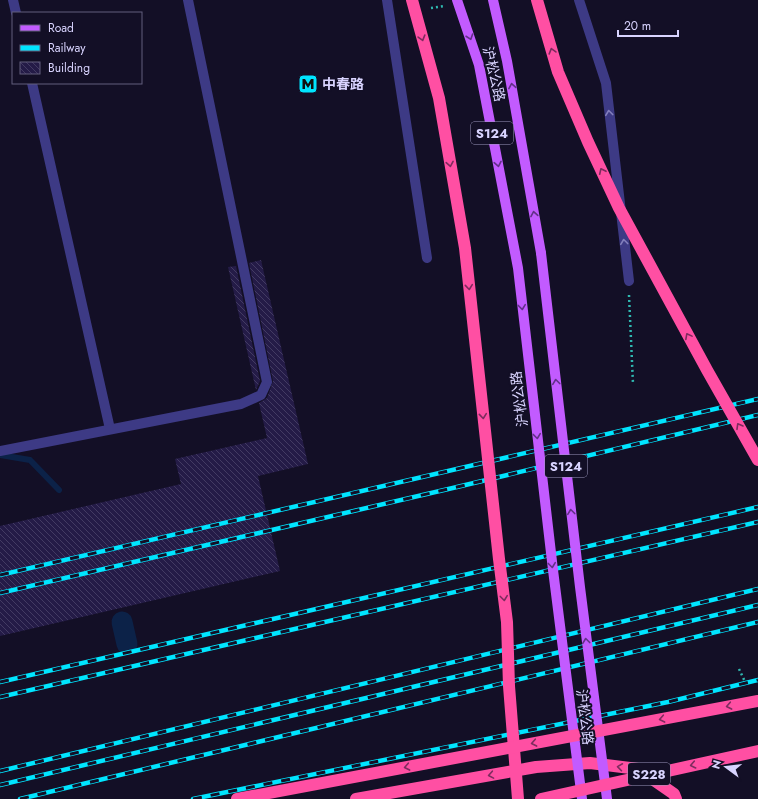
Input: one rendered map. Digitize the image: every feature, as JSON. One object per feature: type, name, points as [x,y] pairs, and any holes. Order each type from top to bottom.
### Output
[{"type":"highway","points":[[412,0],[439,98],[465,248],[498,559],[507,622],[510,702],[518,799]]},
{"type":"highway","points":[[537,0],[558,72],[588,142],[616,201],[706,370],[758,460]]},
{"type":"highway","points":[[237,799],[758,701]]},
{"type":"highway","name":"S228","points":[[541,799],[758,750]]},
{"type":"highway","points":[[356,799],[536,767],[590,762],[638,769],[674,794],[676,799]]},
{"type":"main road","name":"沪松公路","points":[[457,0],[479,65],[518,268],[554,578],[582,799]]},
{"type":"main road","name":"沪松公路","points":[[493,0],[507,61],[541,253],[580,587],[607,799]]},
{"type":"street","points":[[13,0],[16,12]]},
{"type":"street","points":[[0,451],[241,404],[261,395],[266,382],[188,0]]},
{"type":"street","points":[[386,0],[427,258]]},
{"type":"street","points":[[579,0],[606,83],[629,281]]},
{"type":"street","points":[[32,84],[110,429]]},
{"type":"path","points":[[629,281],[633,384]]},
{"type":"building","points":[[261,260],[308,464],[258,476],[280,571],[0,636],[0,526],[181,484],[175,459],[267,438],[259,403],[267,398],[273,381],[249,263]]},
{"type":"building","points":[[236,266],[260,381],[256,390],[228,267]]},
{"type":"waterway","points":[[0,455],[30,460],[59,490]]},
{"type":"waterway","points":[[122,622],[127,644]]},
{"type":"railway","points":[[0,575],[758,399]]},
{"type":"railway","points":[[0,593],[457,487],[758,415]]},
{"type":"railway","points":[[0,682],[758,507]]},
{"type":"railway","points":[[0,697],[758,522]]},
{"type":"railway","points":[[0,771],[758,589]]},
{"type":"railway","points":[[0,785],[758,605]]},
{"type":"railway","points":[[20,799],[758,622]]},
{"type":"railway","points":[[193,799],[668,702],[758,680]]},
{"type":"place","name":"中春路","points":[[308,84]]}]
